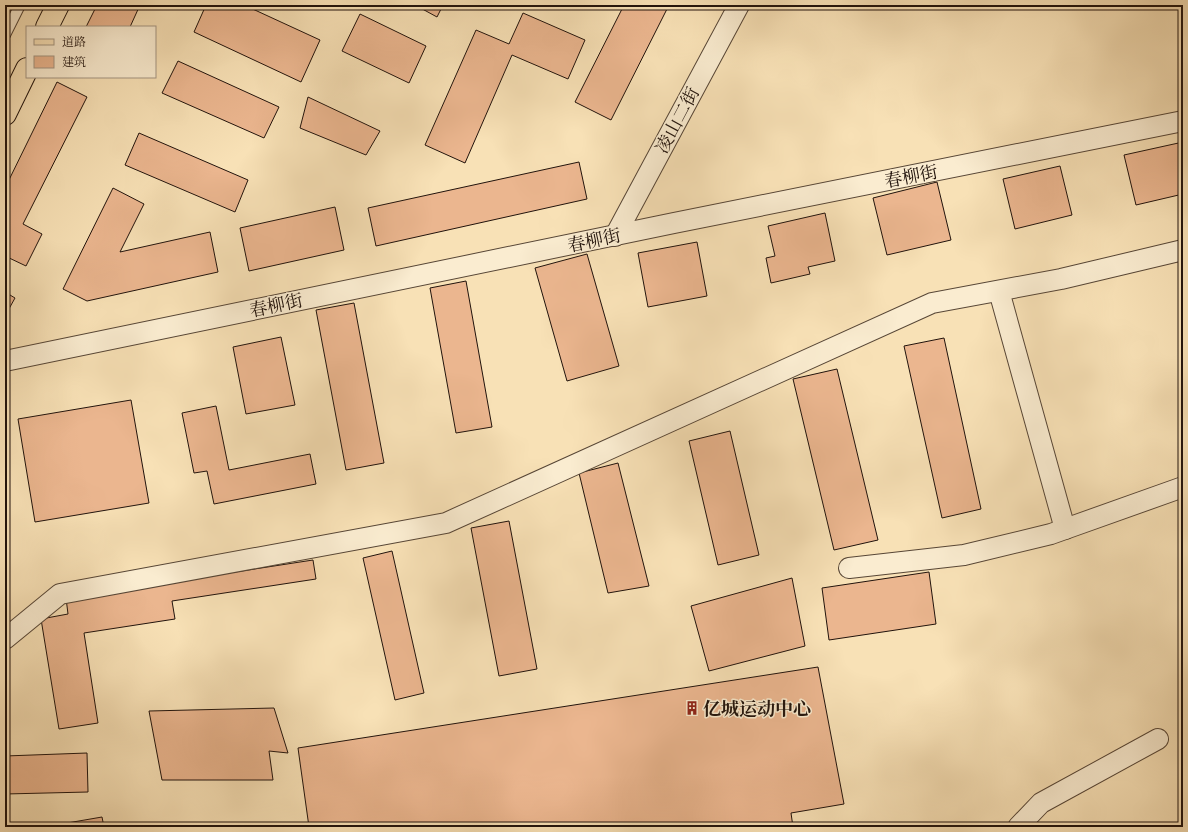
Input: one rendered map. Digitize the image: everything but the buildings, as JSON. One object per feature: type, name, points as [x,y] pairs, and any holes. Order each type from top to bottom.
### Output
[{"type":"main road","points":[[48,26],[58,5]]},
{"type":"main road","points":[[5,114],[26,71]]},
{"type":"street","name":"凌山二街","points":[[615,236],[739,5]]},
{"type":"street","name":"春柳街","points":[[5,361],[1183,121]]},
{"type":"street","points":[[5,639],[60,594],[446,523],[932,304],[1061,279],[1183,250]]},
{"type":"street","points":[[999,291],[1065,529]]},
{"type":"street","points":[[849,568],[964,555],[1051,534],[1183,487]]},
{"type":"street","points":[[1018,827],[1041,803],[1158,738]]},
{"type":"lane","points":[[5,35],[20,5]]},
{"type":"place","name":"亿城运动中心","points":[[692,708]]}]
